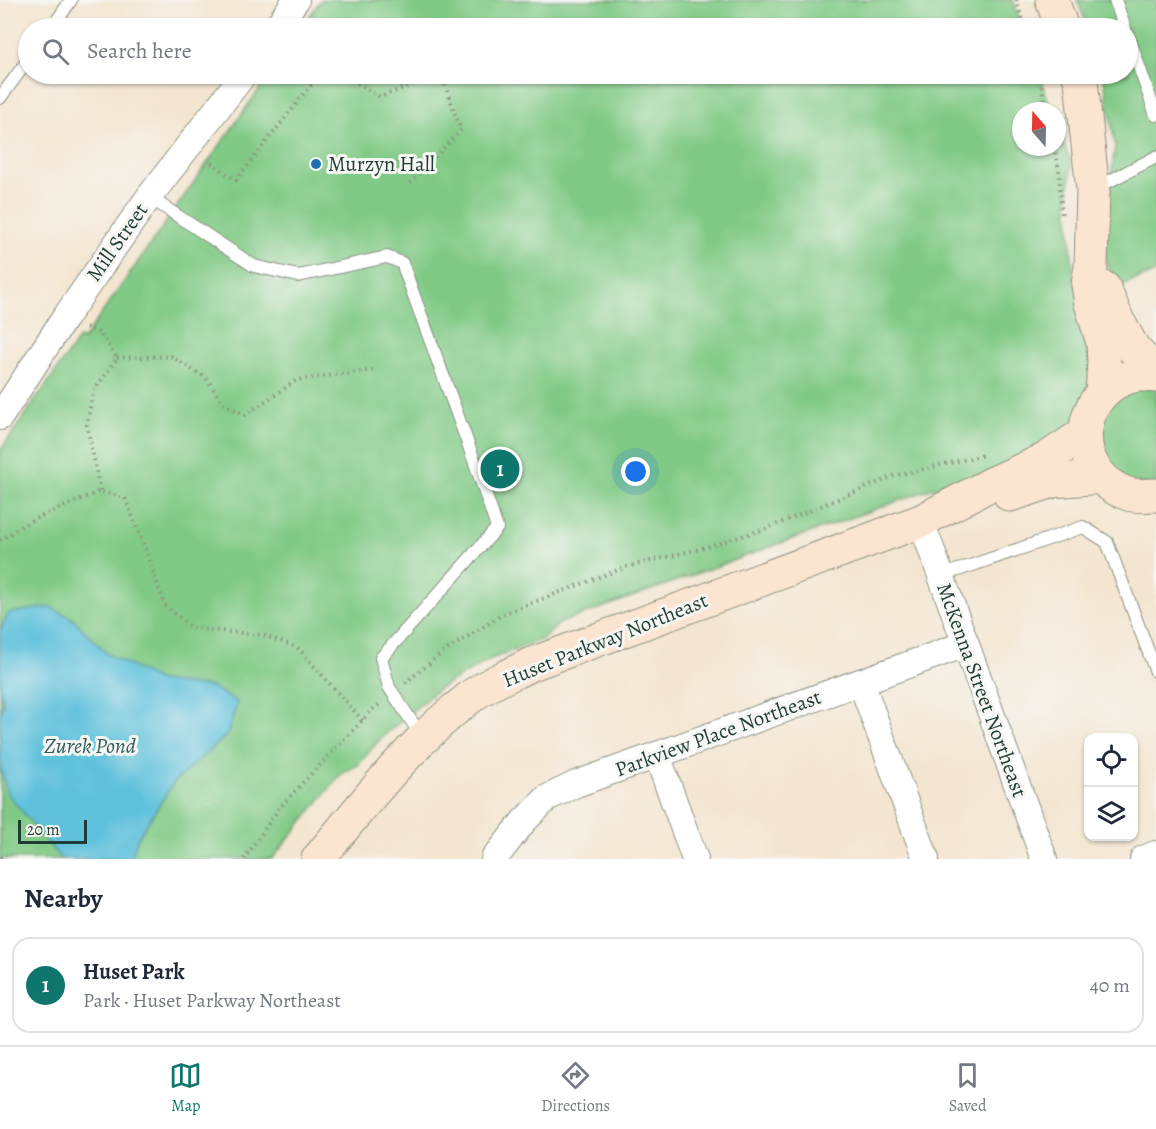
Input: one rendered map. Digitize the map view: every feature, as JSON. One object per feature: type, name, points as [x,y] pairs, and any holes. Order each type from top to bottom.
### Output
[{"type":"street","points":[[283,18],[296,0]]},
{"type":"street","points":[[1052,0],[1058,18]]},
{"type":"street","name":"Mill Street","points":[[0,417],[64,319],[149,197],[236,84]]},
{"type":"street","points":[[1080,84],[1093,190],[1088,285],[1103,343],[1102,393]]},
{"type":"street","points":[[1090,267],[1100,280],[1133,348],[1156,375]]},
{"type":"street","points":[[1150,503],[1114,487],[1102,477],[1092,465],[1086,449],[1085,434],[1087,418],[1102,393],[1119,381],[1139,375],[1156,375]]},
{"type":"street","name":"Huset Parkway Northeast","points":[[935,514],[991,484],[1046,459],[1085,434]]},
{"type":"street","name":"Huset Parkway Northeast","points":[[318,859],[422,738],[474,694],[529,665],[935,514],[995,500],[1053,481],[1102,477]]},
{"type":"street","name":"McKenna Street Northeast","points":[[935,514],[941,576],[1044,859]]},
{"type":"street","name":"Parkview Place Northeast","points":[[494,859],[524,821],[547,798],[576,784],[966,644]]},
{"type":"street","points":[[861,682],[926,859]]},
{"type":"street","points":[[657,755],[695,859]]},
{"type":"street","points":[[1143,859],[1156,854]]},
{"type":"lane","points":[[59,18],[72,0]]},
{"type":"lane","points":[[1115,0],[1121,18]]},
{"type":"lane","points":[[1138,64],[1156,115]]},
{"type":"lane","points":[[0,98],[18,74]]},
{"type":"lane","points":[[1093,190],[1156,157]]},
{"type":"lane","points":[[149,197],[254,266],[298,276],[387,257],[402,263],[497,528],[381,658],[389,687],[422,738]]},
{"type":"lane","points":[[941,576],[1083,526],[1107,542],[1156,672]]},
{"type":"path","points":[[1016,0],[1022,18]]},
{"type":"path","points":[[211,163],[236,180],[312,84]]},
{"type":"path","points":[[359,84],[380,97],[414,84]]},
{"type":"path","points":[[410,183],[461,130],[444,84]]},
{"type":"path","points":[[1041,84],[1045,102]]},
{"type":"path","points":[[64,319],[100,333],[117,358]]},
{"type":"path","points":[[117,358],[171,356],[206,378],[223,403],[245,415],[297,380],[373,370]]},
{"type":"path","points":[[100,491],[87,425],[93,392],[117,358]]},
{"type":"path","points":[[409,680],[442,652],[505,613],[626,567],[699,549],[765,529],[894,476],[992,453]]},
{"type":"path","points":[[0,540],[30,521],[100,491],[125,498],[164,604],[191,628],[262,635],[297,647],[363,720]]},
{"type":"path","points":[[244,859],[280,807],[372,710]]},
{"type":"green space","points":[[321,0],[1013,0],[1019,18],[308,18]]},
{"type":"green space","points":[[1077,0],[1156,0],[1156,272],[1114,288],[1103,244],[1115,145],[1105,84],[1138,84],[1138,18],[1084,18]]},
{"type":"green space","points":[[263,84],[1043,84],[1049,102],[1012,102],[1012,156],[1066,156],[1066,150],[1071,164],[1068,206],[1074,280],[1095,351],[1094,392],[1074,419],[1049,444],[968,484],[953,481],[560,623],[543,639],[491,659],[438,689],[380,739],[358,765],[342,773],[272,859],[0,859],[0,451],[79,338],[83,340]]},
{"type":"green space","points":[[1156,387],[1156,485],[1128,482],[1104,460],[1098,427],[1104,411],[1129,389]]},
{"type":"water","name":"Zurek Pond","points":[[50,607],[72,618],[107,654],[160,681],[212,687],[237,702],[228,734],[174,782],[137,839],[131,859],[61,859],[7,793],[0,765],[0,714],[3,702],[0,689],[0,631],[9,613]]},
{"type":"place","name":"Murzyn Hall","points":[[316,164]]},
{"type":"place","name":"Huset Park","points":[[500,469]]}]
